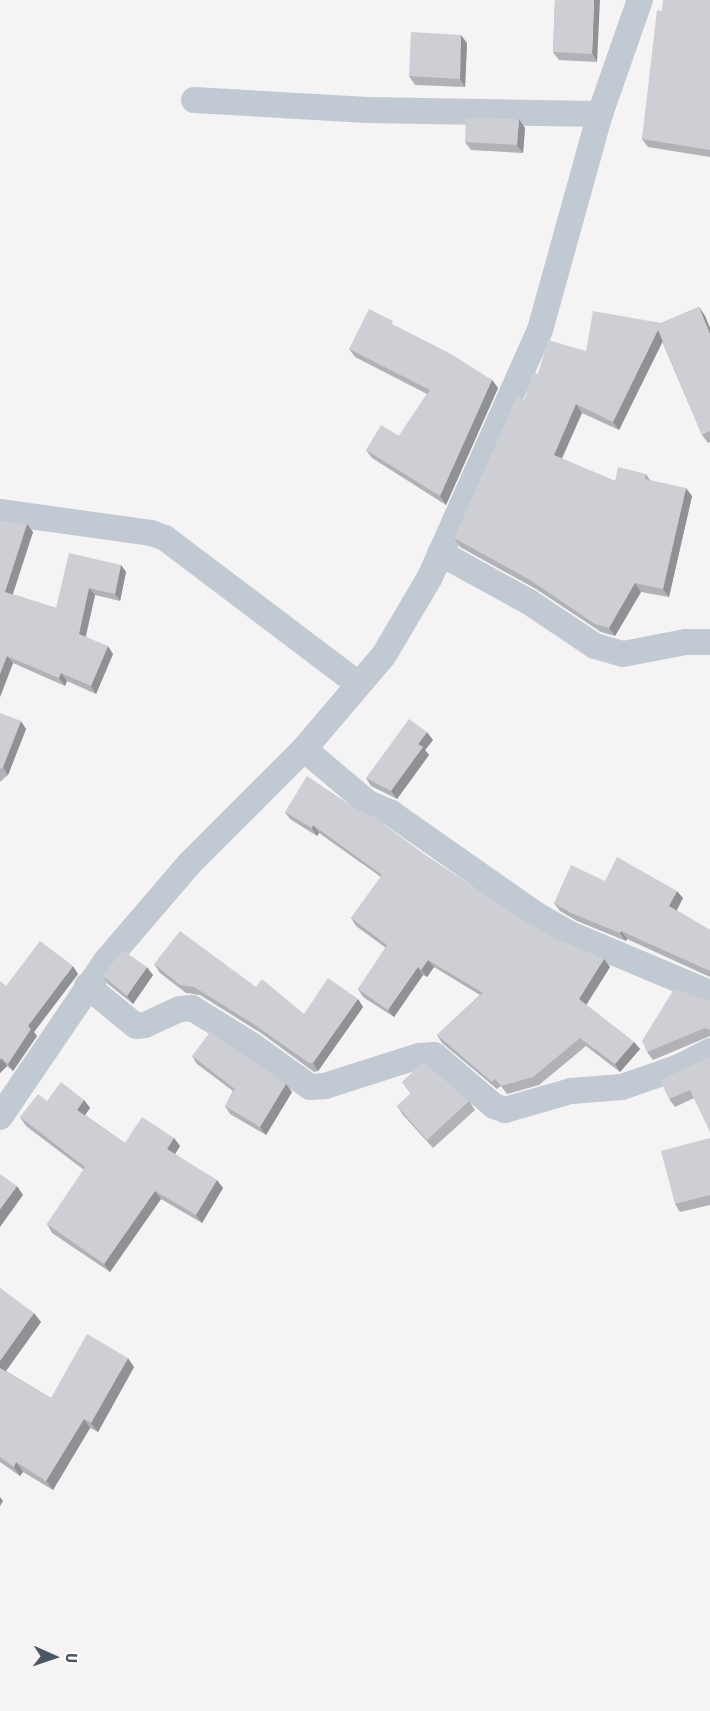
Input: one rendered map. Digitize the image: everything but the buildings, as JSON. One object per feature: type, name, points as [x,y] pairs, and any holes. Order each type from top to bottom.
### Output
[{"type":"street","points":[[0,1117],[87,986],[190,863],[304,749],[384,655],[430,577],[540,330],[600,114],[640,0]]},
{"type":"street","points":[[194,100],[368,110],[600,114]]},
{"type":"street","points":[[0,512],[151,533],[165,538],[358,684]]},
{"type":"street","points":[[440,553],[529,602],[595,646],[623,654],[686,642],[710,642]]},
{"type":"street","points":[[304,749],[368,803],[391,813],[535,914],[570,934],[710,993]]},
{"type":"street","points":[[87,986],[136,1026],[145,1025],[180,1009],[192,1008],[253,1046],[310,1087],[326,1086],[419,1056],[434,1055],[494,1106],[505,1110],[571,1091],[622,1087],[679,1068],[710,1051]]}]
